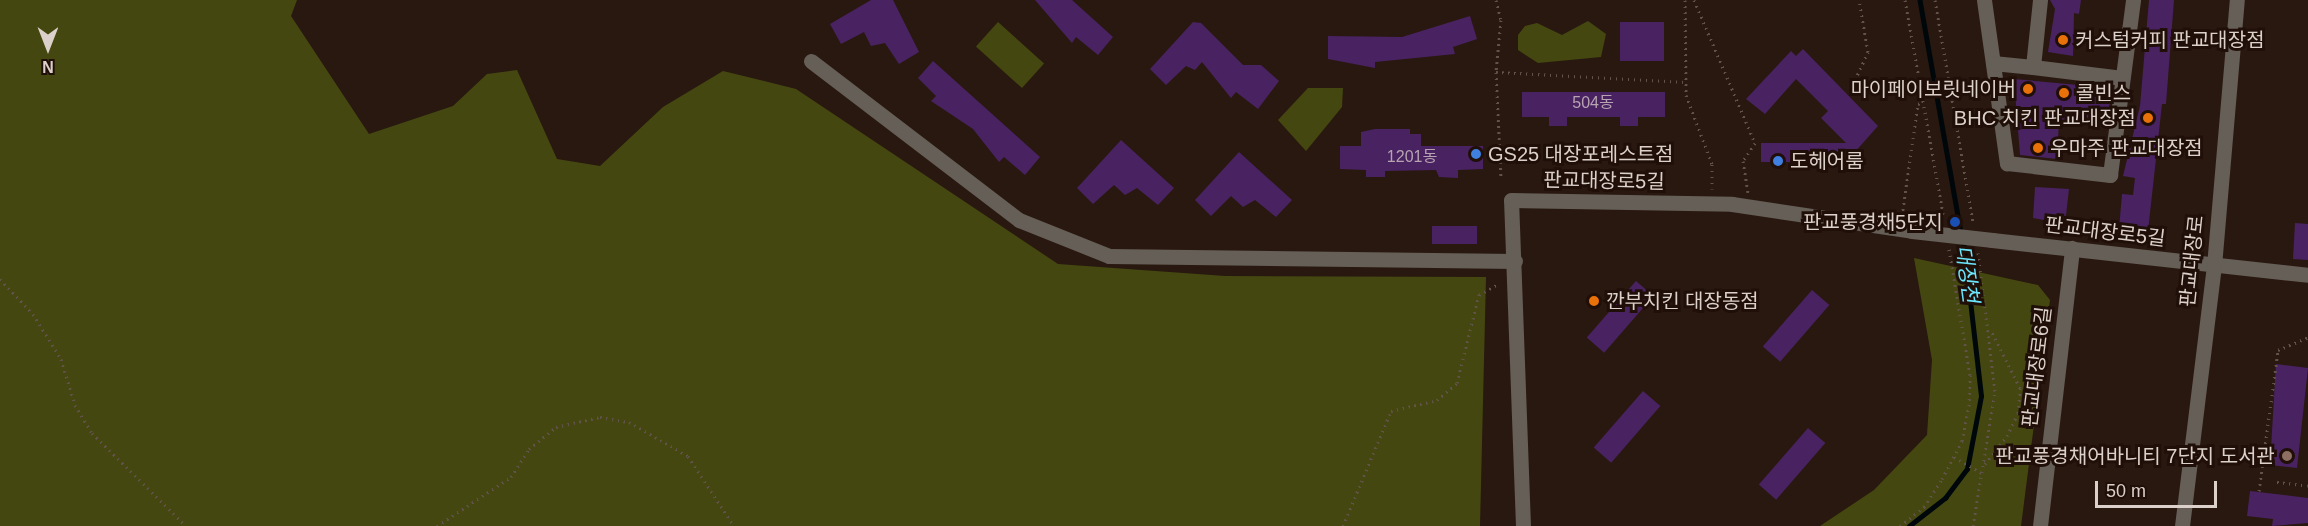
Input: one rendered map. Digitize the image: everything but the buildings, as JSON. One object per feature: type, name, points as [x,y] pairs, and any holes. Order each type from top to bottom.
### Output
[{"type":"street","points":[[1984,0],[2007,164],[2110,175],[2133,0]]},
{"type":"street","points":[[2033,67],[2040,0]]},
{"type":"street","name":"판교대장로","points":[[2182,526],[2214,266],[2237,0]]},
{"type":"street","points":[[811,61],[1019,220],[1108,256],[1515,267]]},
{"type":"street","points":[[1993,63],[2122,78]]},
{"type":"street","name":"판교대장로5길","points":[[1523,526],[1511,200],[1712,204],[1750,207],[1906,230],[2214,266],[2308,274]]},
{"type":"street","name":"판교대장로6길","points":[[2040,526],[2072,248]]},
{"type":"path","points":[[1496,0],[1501,20],[1497,72],[1501,179]]},
{"type":"path","points":[[1685,0],[1686,82],[1712,164],[1712,204]]},
{"type":"path","points":[[1694,0],[1755,143],[1743,161],[1750,207]]},
{"type":"path","points":[[1855,80],[1868,52],[1859,0]]},
{"type":"path","points":[[1905,0],[1946,230]]},
{"type":"path","points":[[1935,0],[1975,236]]},
{"type":"path","points":[[1497,72],[1686,82]]},
{"type":"path","points":[[1906,230],[1918,104],[1924,102]]},
{"type":"path","points":[[1900,526],[1924,507],[1956,458],[1962,441],[1970,375],[1948,241]]},
{"type":"path","points":[[1973,526],[1995,391],[1990,329],[1977,248]]},
{"type":"path","points":[[1342,526],[1391,411],[1437,400],[1457,383],[1479,295],[1515,267]]},
{"type":"path","points":[[0,279],[33,314],[61,359],[75,405],[92,433],[186,526]]},
{"type":"path","points":[[1984,465],[2007,436],[2018,413],[2020,388],[1990,329]]},
{"type":"path","points":[[2259,490],[2278,350],[2308,337]]},
{"type":"path","points":[[437,526],[511,477],[529,450],[556,427],[600,417],[629,422],[688,456],[734,526]]},
{"type":"path","points":[[1956,458],[1982,472]]},
{"type":"path","points":[[2277,482],[2308,486]]},
{"type":"green space","points":[[0,0],[297,0],[291,16],[369,134],[453,106],[487,74],[517,70],[557,159],[600,166],[663,107],[723,71],[796,89],[1058,264],[1225,276],[1486,277],[1480,526],[0,526]]},
{"type":"green space","points":[[1588,21],[1606,34],[1601,57],[1538,63],[1518,50],[1518,35],[1525,26],[1537,23],[1562,35]]},
{"type":"green space","points":[[998,22],[1044,63],[1022,88],[976,47]]},
{"type":"green space","points":[[1308,88],[1343,88],[1342,107],[1306,151],[1278,120]]},
{"type":"green space","points":[[1914,258],[2038,285],[2050,300],[2021,526],[1820,526],[1874,490],[1927,435],[1932,360]]},
{"type":"waterway","name":"대장천","points":[[1920,0],[1961,232]]},
{"type":"waterway","name":"대장천","points":[[1909,526],[1945,498],[1967,469],[1981,396],[1963,241]]},
{"type":"place","name":"커스텀커피 판교대장점","points":[[2063,40]]},
{"type":"place","name":"마이페이보릿네이버","points":[[2028,89]]},
{"type":"place","name":"콜빈스","points":[[2064,93]]},
{"type":"place","name":"BHC 치킨 판교대장점","points":[[2148,118]]},
{"type":"place","name":"우마주 판교대장점","points":[[2038,148]]},
{"type":"place","name":"GS25 대장포레스트점","points":[[1476,154]]},
{"type":"place","name":"도헤어룸","points":[[1778,161]]},
{"type":"place","name":"판교풍경채5단지","points":[[1955,222]]},
{"type":"place","name":"깐부치킨 대장동점","points":[[1594,301]]},
{"type":"place","name":"판교풍경채어바니티 7단지 도서관","points":[[2287,456]]}]
